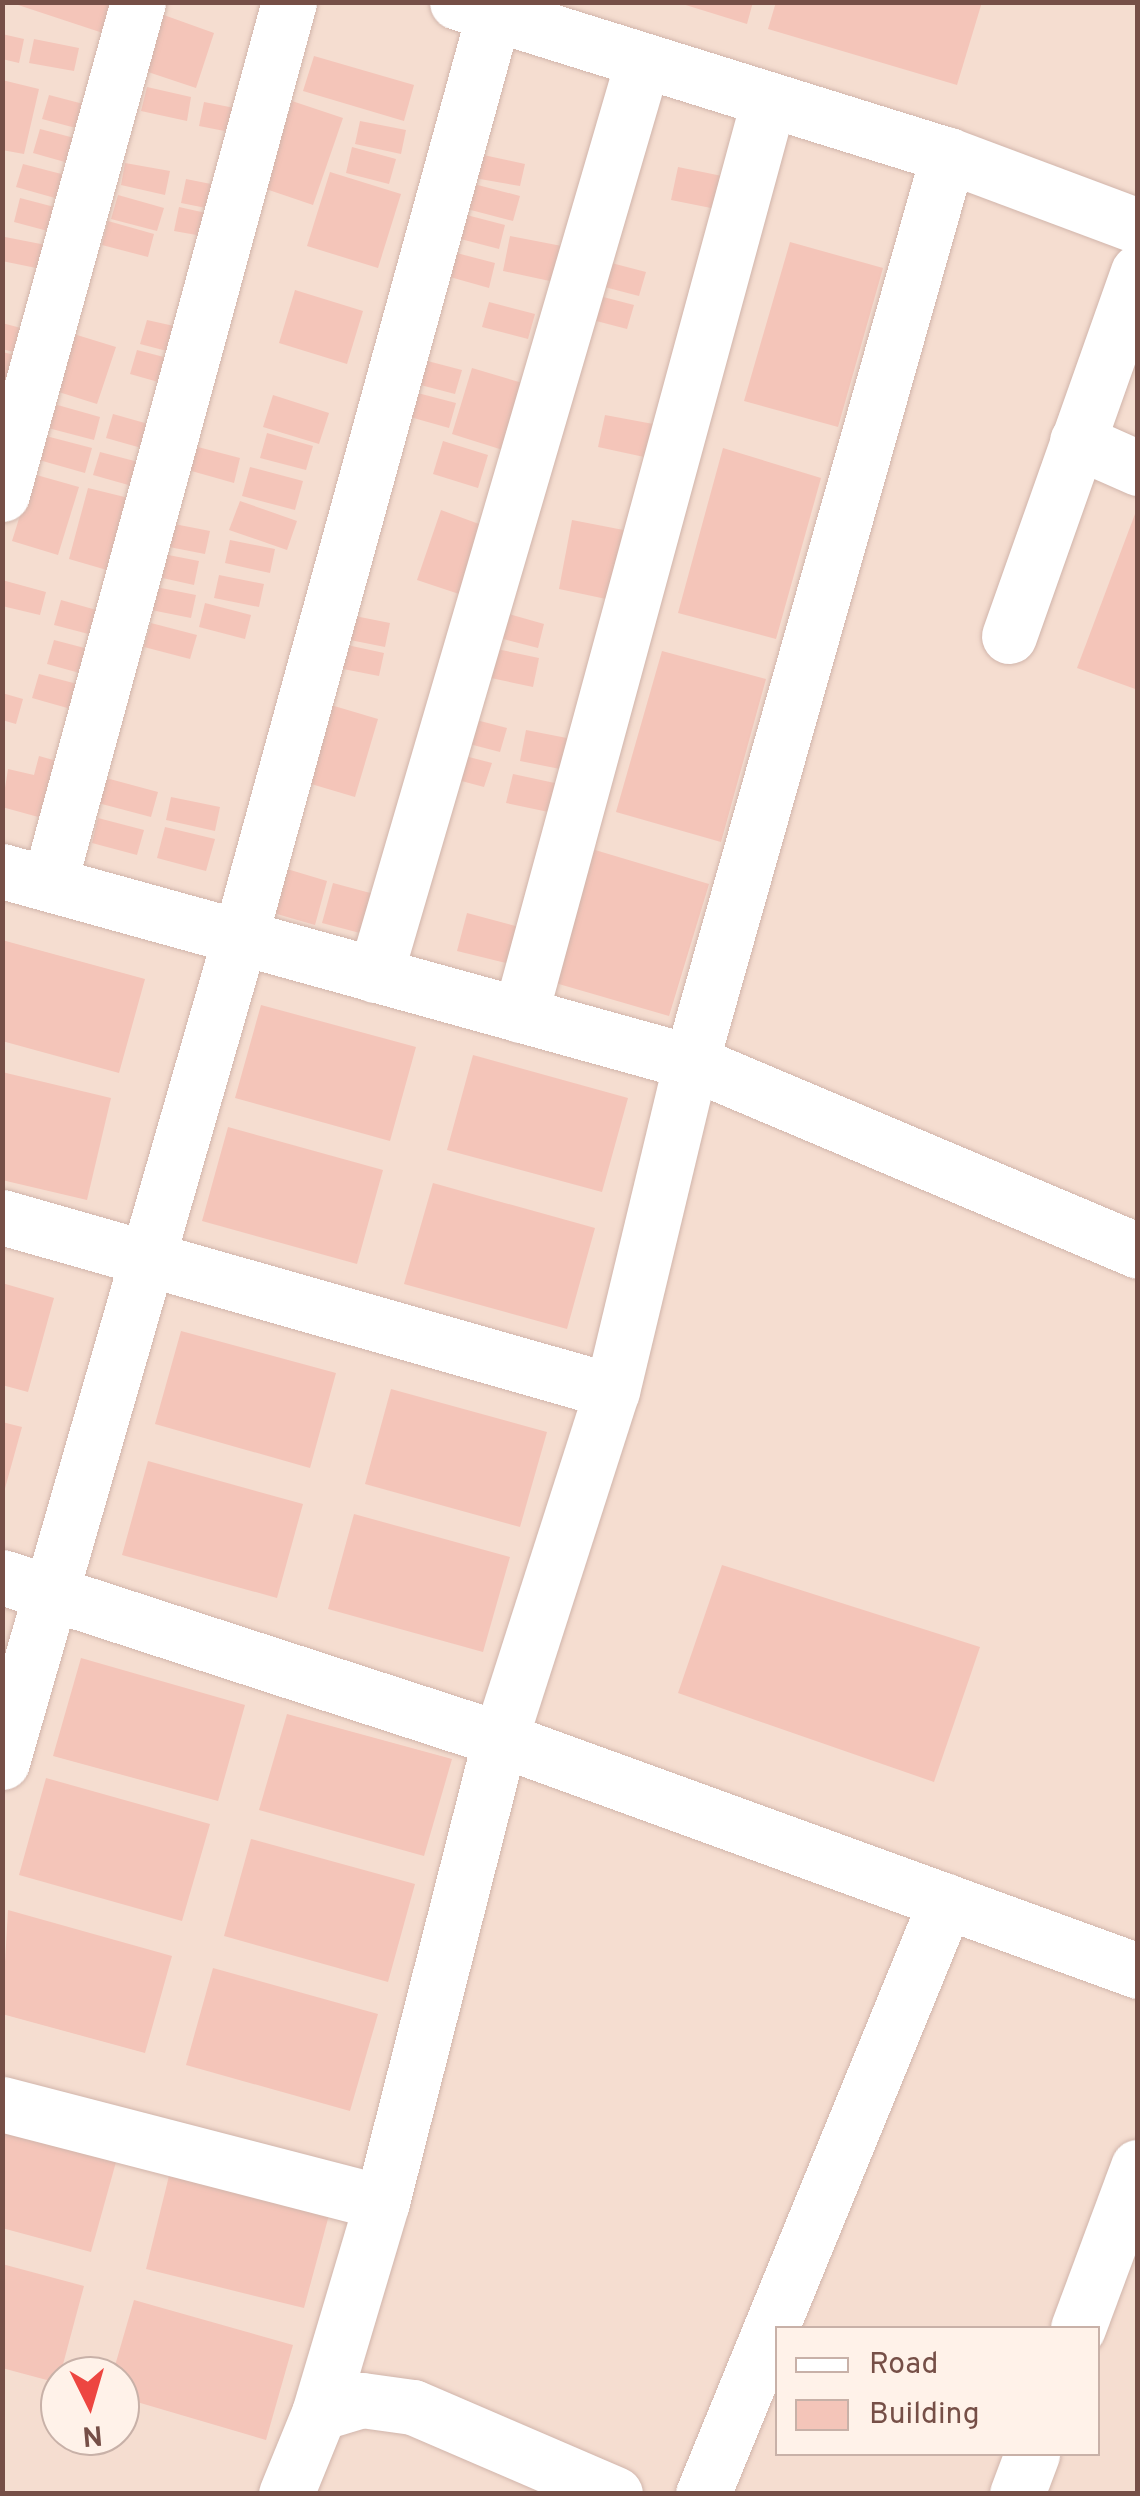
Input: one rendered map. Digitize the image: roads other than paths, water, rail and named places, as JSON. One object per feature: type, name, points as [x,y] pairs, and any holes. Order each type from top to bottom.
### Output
[{"type":"street","points":[[2,494],[138,2]]},
{"type":"street","points":[[289,2],[26,878],[691,1062],[1138,1251]]},
{"type":"street","points":[[2,1762],[27,1583],[147,1258],[240,938],[482,6],[948,155],[1138,226]]},
{"type":"street","points":[[376,975],[643,60]]},
{"type":"street","points":[[520,1015],[769,99]]},
{"type":"street","points":[[286,2494],[319,2412],[382,2202],[500,1739],[612,1392],[691,1062],[948,155]]},
{"type":"street","points":[[1009,636],[1138,272]]},
{"type":"street","points":[[1077,441],[1138,468]]},
{"type":"street","points":[[2,1217],[612,1392]]},
{"type":"street","points":[[27,1583],[500,1739],[1138,1970]]},
{"type":"street","points":[[703,2494],[946,1901]]},
{"type":"street","points":[[2,2104],[382,2202]]},
{"type":"street","points":[[1079,2326],[1138,2168]]},
{"type":"street","points":[[319,2412],[362,2400],[414,2407],[615,2494]]},
{"type":"street","points":[[1017,2494],[1031,2456]]}]
